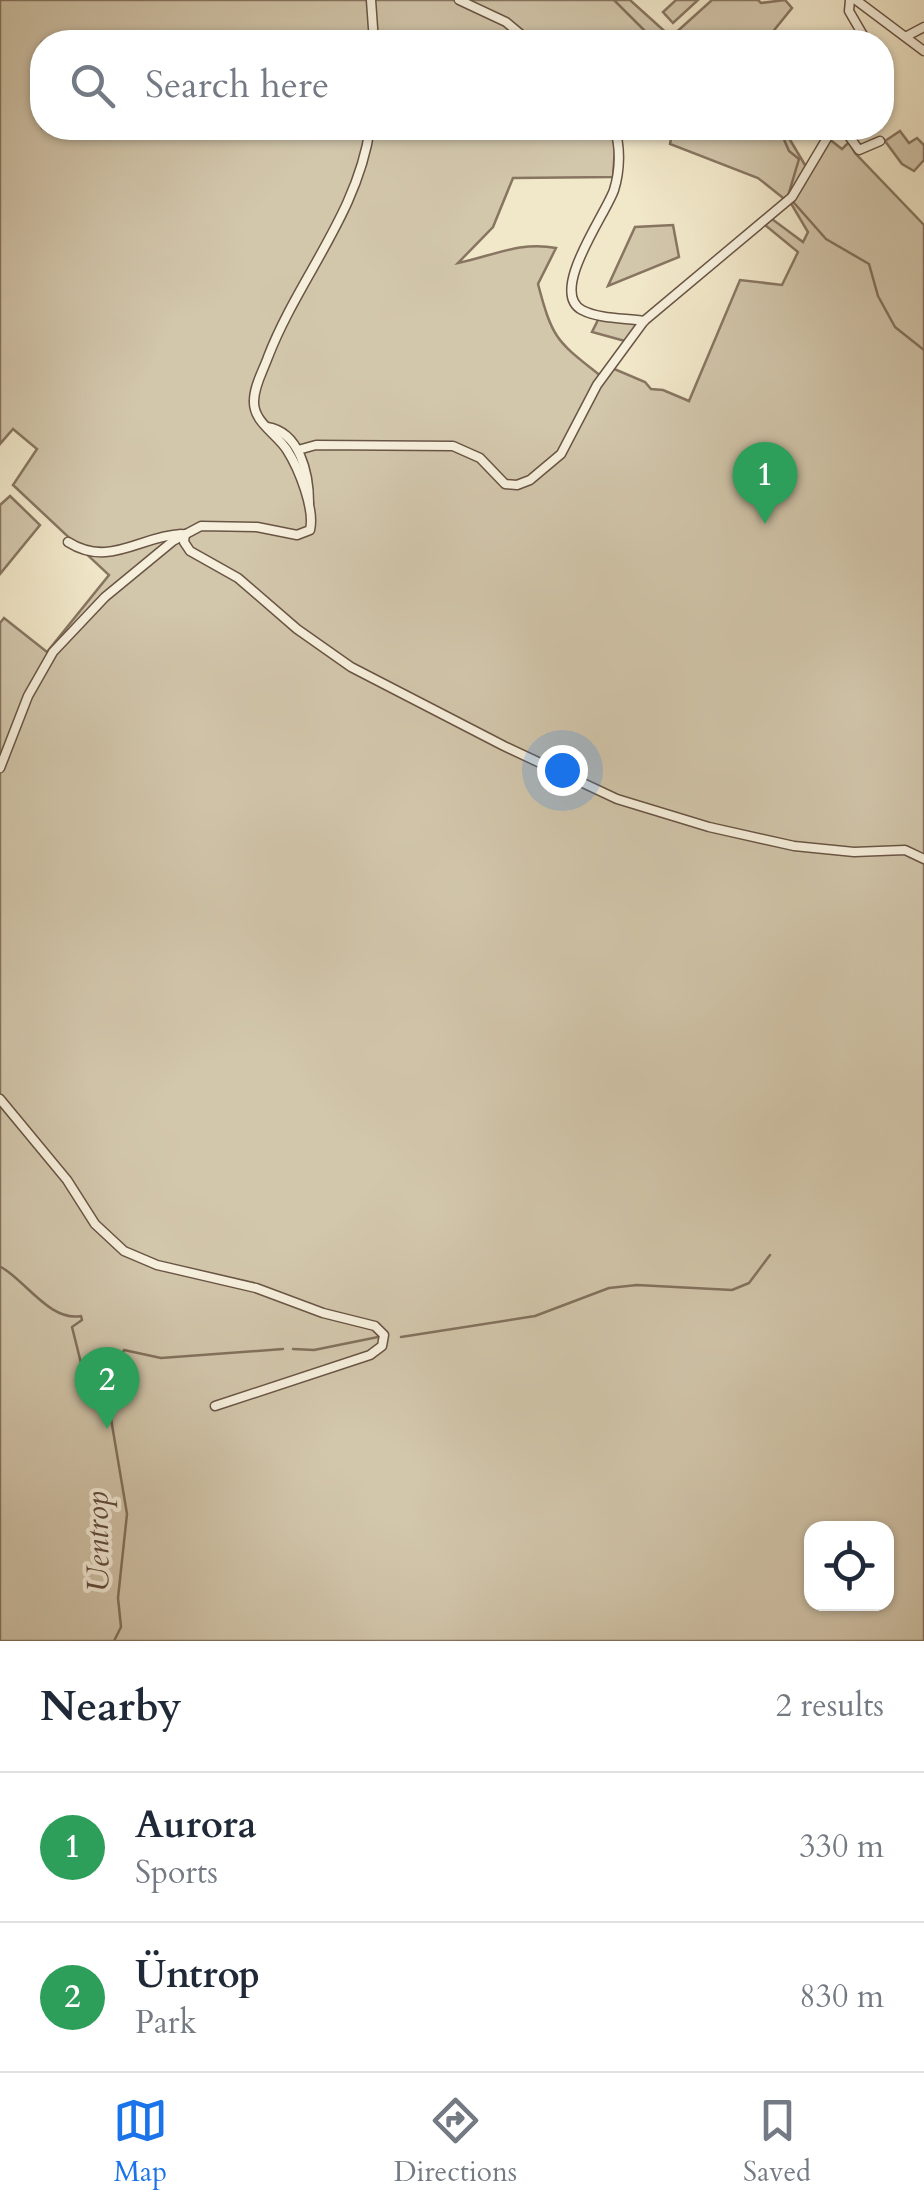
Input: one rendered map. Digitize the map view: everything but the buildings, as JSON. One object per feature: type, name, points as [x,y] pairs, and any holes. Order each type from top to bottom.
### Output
[{"type":"street","points":[[371,0],[373,30]]},
{"type":"street","points":[[458,0],[516,30]]},
{"type":"street","points":[[861,30],[849,11],[853,0],[924,52]]},
{"type":"street","points":[[907,36],[924,28]]},
{"type":"street","points":[[308,507],[288,453],[255,411],[256,390],[285,318],[348,202],[368,140]]},
{"type":"street","points":[[617,140],[616,184],[577,264],[571,292],[576,305],[584,311],[644,321]]},
{"type":"street","points":[[298,450],[316,445],[446,445],[464,448],[480,458],[502,482],[526,483],[562,454],[583,406],[644,321],[790,199],[826,140]]},
{"type":"street","points":[[851,140],[859,150],[880,141]]},
{"type":"street","points":[[0,768],[28,696],[53,652],[125,580],[197,527],[303,534],[311,525],[308,490],[298,450],[281,432],[267,427]]},
{"type":"street","points":[[68,542],[94,553],[114,553],[165,536],[186,534]]},
{"type":"street","points":[[186,534],[184,542],[190,551],[234,575],[297,629],[351,667],[594,788],[656,812],[736,834],[824,850],[904,850],[924,859]]},
{"type":"street","points":[[0,1099],[67,1180],[94,1224],[124,1251],[157,1266],[256,1288],[323,1313],[375,1326],[384,1335],[382,1346],[370,1355],[216,1406]]},
{"type":"shaded area","points":[[0,0],[630,0],[663,30],[30,30],[30,140],[613,140],[613,177],[513,178],[493,227],[458,263],[518,248],[556,248],[538,284],[548,318],[566,347],[602,377],[612,368],[645,382],[651,389],[689,401],[740,280],[782,285],[798,252],[765,225],[772,219],[803,242],[808,232],[792,205],[758,178],[670,144],[671,140],[790,140],[808,170],[827,140],[842,149],[849,142],[924,225],[924,1641],[0,1641],[0,623],[4,618],[47,652],[109,575],[13,485],[37,449],[13,429],[0,444]]},
{"type":"shaded area","points":[[676,0],[698,0],[673,23],[663,12]]},
{"type":"shaded area","points":[[712,0],[785,0],[792,8],[774,30],[679,30]]},
{"type":"shaded area","points":[[900,131],[909,143],[917,138],[924,145],[924,160],[914,171],[902,164],[885,141],[894,140]]},
{"type":"shaded area","points":[[673,225],[679,257],[608,286],[635,227]]},
{"type":"shaded area","points":[[600,316],[639,323],[625,341],[592,332]]},
{"type":"shaded area","points":[[10,496],[40,525],[0,574],[0,505]]},
{"type":"waterway","points":[[614,0],[644,30]]},
{"type":"waterway","points":[[784,140],[799,159],[788,196],[826,239],[869,264],[878,296],[895,327],[924,350]]},
{"type":"waterway","points":[[401,1337],[535,1316],[609,1288],[637,1285],[732,1290],[749,1283],[770,1255]]},
{"type":"waterway","name":"Uentrop","points":[[1,1267],[48,1307],[81,1316],[82,1320],[72,1327],[81,1363],[94,1365],[104,1377],[127,1514],[118,1598],[121,1627],[114,1641]]},
{"type":"waterway","points":[[293,1349],[314,1350],[378,1337]]},
{"type":"waterway","points":[[98,1370],[116,1367],[124,1350],[161,1358],[283,1349]]},
{"type":"place","name":"Aurora","points":[[765,524]]},
{"type":"place","name":"Üntrop","points":[[107,1429]]}]
